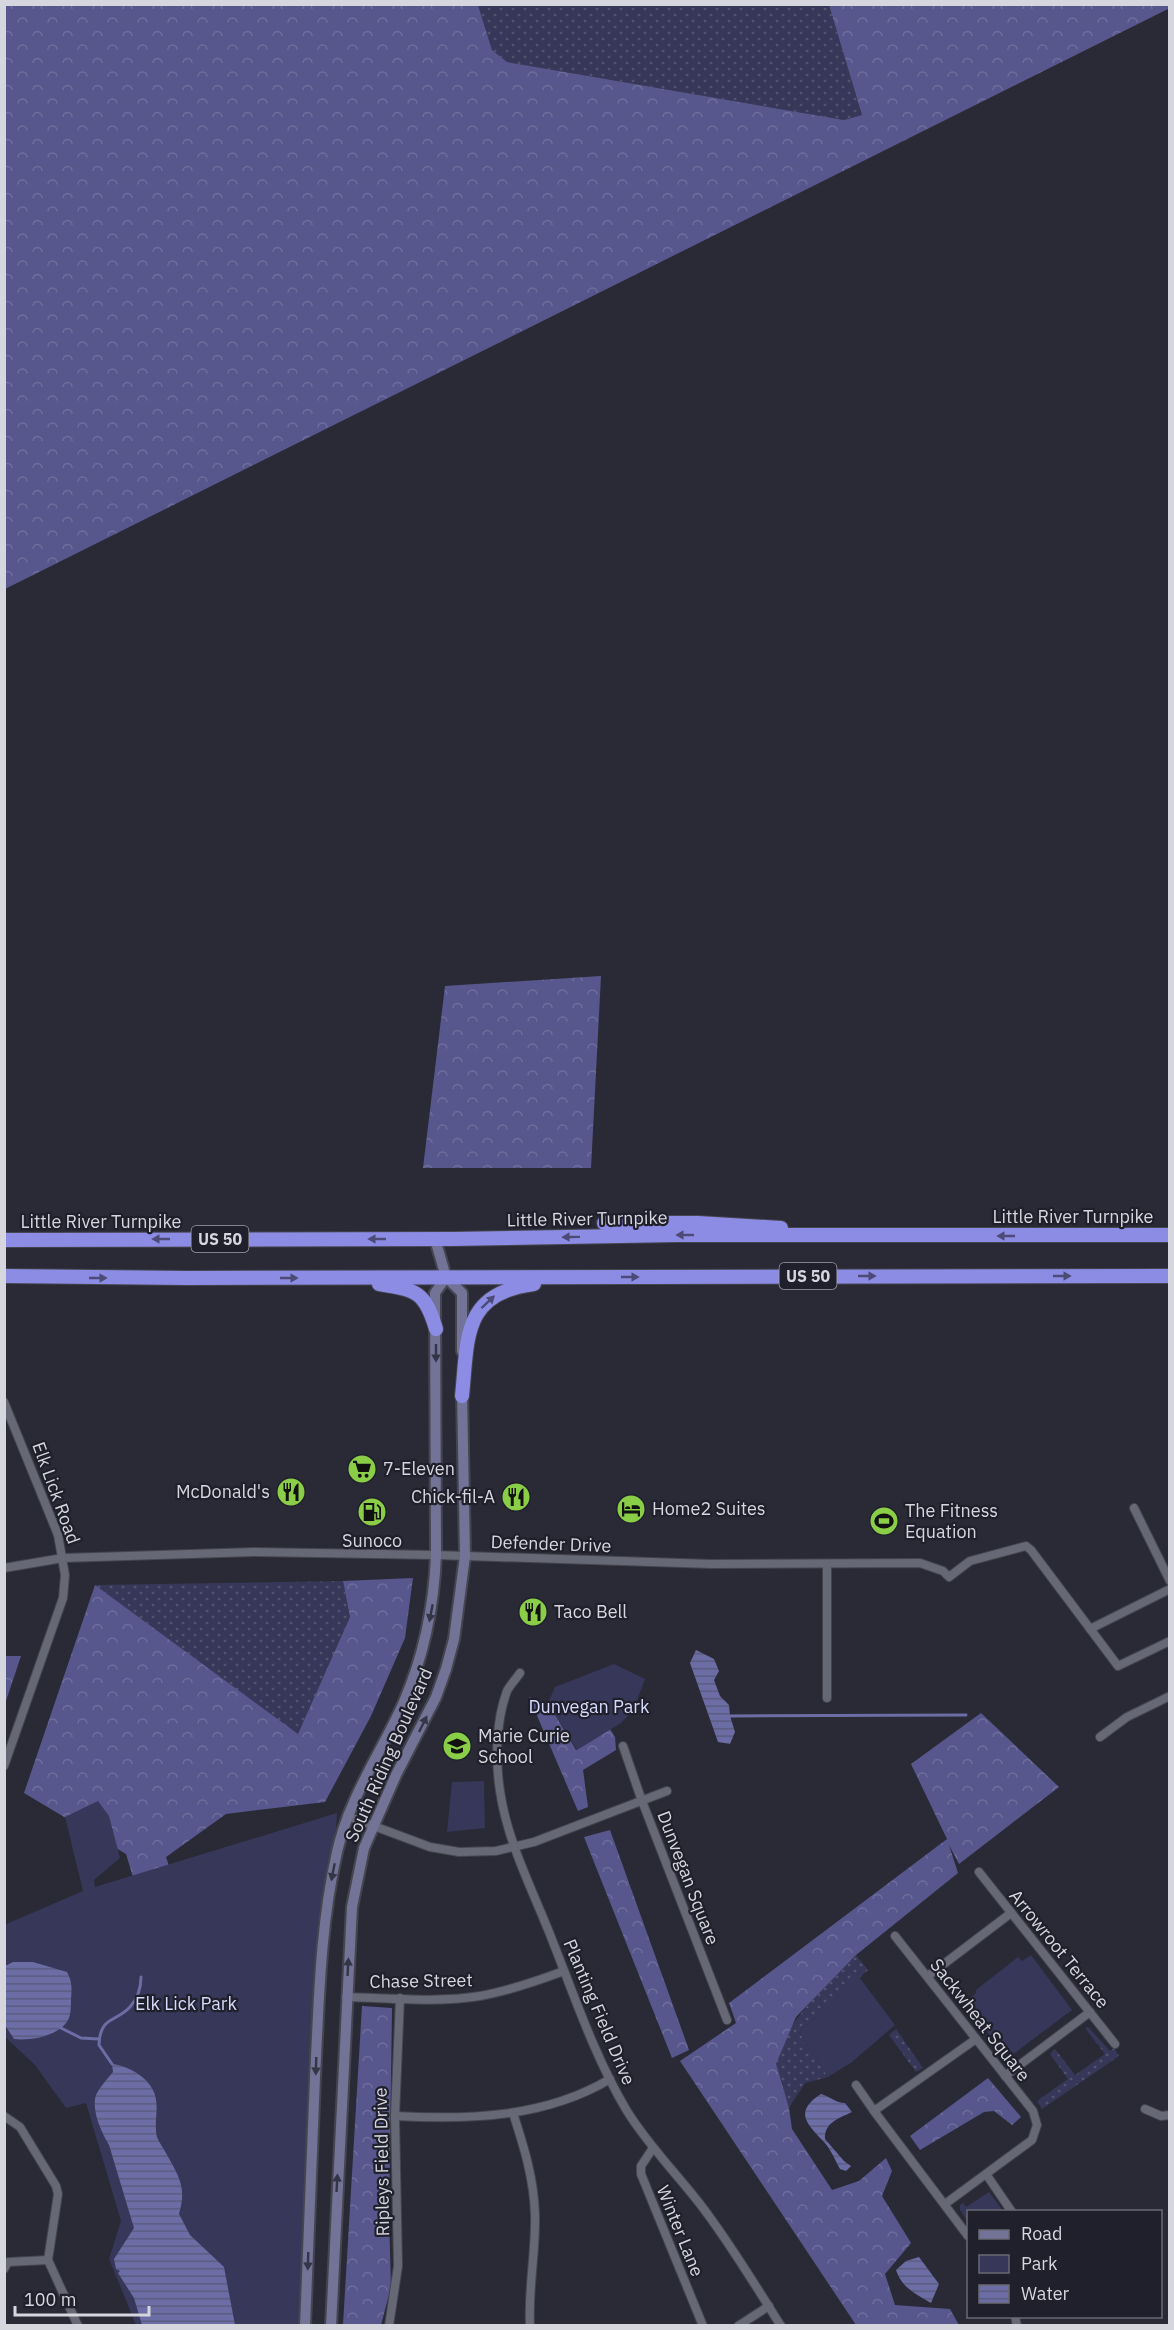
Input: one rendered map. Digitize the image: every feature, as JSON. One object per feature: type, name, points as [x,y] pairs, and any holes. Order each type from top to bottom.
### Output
[{"type":"highway","points":[[604,1223],[758,1226],[780,1228],[813,1236]]},
{"type":"highway","name":"Little River Turnpike","points":[[4,1240],[435,1239],[677,1235],[1170,1235]]},
{"type":"highway","name":"US 50","points":[[4,1276],[342,1278],[1170,1276]]},
{"type":"highway","points":[[4,1287],[40,1277]]},
{"type":"highway","points":[[462,1396],[470,1329],[477,1313],[489,1299],[516,1286],[599,1277]]},
{"type":"highway","points":[[342,1278],[415,1292],[427,1303],[436,1329]]},
{"type":"street","name":"South Riding Boulevard","points":[[331,2325],[352,1907],[364,1848],[396,1775],[436,1697],[446,1669],[454,1639],[465,1556],[462,1293],[446,1277],[435,1239]]},
{"type":"street","name":"South Riding Boulevard","points":[[305,2325],[321,1954],[326,1908],[337,1850],[347,1816],[403,1704],[414,1676],[430,1620],[435,1593],[436,1555],[435,1293],[446,1277]]},
{"type":"street","name":"Elk Lick Road","points":[[4,1402],[58,1535],[65,1575],[63,1598],[4,1766]]},
{"type":"street","points":[[1134,1508],[1170,1581]]},
{"type":"street","name":"Defender Drive","points":[[4,1568],[63,1558],[244,1552],[436,1555],[711,1564],[921,1563],[943,1571],[950,1577],[970,1561],[1026,1546],[1090,1629]]},
{"type":"street","points":[[827,1565],[827,1698]]},
{"type":"street","points":[[1170,1589],[1090,1629],[1118,1666],[1170,1641]]},
{"type":"street","name":"Planting Field Drive","points":[[520,1673],[508,1689],[500,1725],[498,1747],[500,1791],[515,1847],[564,1971],[610,2079],[628,2112],[653,2148],[716,2225],[781,2325]]},
{"type":"street","points":[[1100,1737],[1127,1717],[1170,1696]]},
{"type":"street","name":"Dunvegan Square","points":[[623,1746],[727,2020]]},
{"type":"street","points":[[347,1816],[418,1844],[445,1850],[481,1852],[534,1842],[668,1791]]},
{"type":"street","name":"Arrowroot Terrace","points":[[980,1872],[1115,2044]]},
{"type":"street","points":[[928,1976],[1011,1913]]},
{"type":"street","name":"Sackwheat Square","points":[[895,1936],[1033,2111],[1037,2125],[1032,2140],[986,2174]]},
{"type":"street","name":"Chase Street","points":[[346,1997],[434,2000],[478,1996],[521,1986],[564,1971]]},
{"type":"street","name":"Ripleys Field Drive","points":[[389,2325],[398,2266],[395,2116],[400,1998]]},
{"type":"street","points":[[1005,2076],[1090,2012]]},
{"type":"street","points":[[874,2110],[976,2038]]},
{"type":"street","points":[[395,2116],[447,2119],[513,2113],[568,2098],[610,2079]]},
{"type":"street","points":[[856,2085],[967,2233]]},
{"type":"street","points":[[1145,2109],[1161,2116],[1170,2115]]},
{"type":"street","points":[[513,2113],[529,2164],[534,2193],[535,2230],[529,2293],[530,2325]]},
{"type":"street","points":[[4,2116],[20,2127],[56,2186],[58,2194],[48,2260],[78,2325]]},
{"type":"street","name":"Winter Lane","points":[[653,2148],[641,2166],[641,2174],[703,2325]]},
{"type":"street","points":[[945,2204],[986,2174],[1011,2210]]},
{"type":"street","points":[[6,2263],[48,2260]]},
{"type":"street","points":[[738,2325],[769,2306]]},
{"type":"green space","points":[[5,4],[478,5],[492,50],[507,62],[844,120],[862,115],[829,5],[1169,4],[1170,8],[5,589]]},
{"type":"green space","points":[[478,5],[829,5],[862,115],[844,120],[507,62],[492,50]]},
{"type":"green space","points":[[601,976],[591,1168],[423,1168],[445,986]]},
{"type":"green space","points":[[413,1578],[405,1638],[371,1716],[325,1802],[226,1814],[166,1857],[179,1896],[149,1930],[126,1854],[24,1793],[95,1585],[298,1734],[350,1617],[343,1581]]},
{"type":"green space","points":[[343,1581],[350,1617],[298,1735],[95,1585]]},
{"type":"green space","points":[[4,1656],[21,1656],[5,1704]]},
{"type":"green space","name":"Dunvegan Park","points":[[614,1664],[645,1679],[633,1711],[621,1723],[577,1750],[548,1703],[555,1687]]},
{"type":"green space","points":[[529,1697],[548,1703],[576,1750],[610,1729],[615,1737],[616,1750],[583,1770],[588,1807],[578,1811]]},
{"type":"green space","points":[[981,1713],[1059,1787],[959,1864],[949,1845],[958,1873],[856,1955],[796,2017],[776,2064],[789,2108],[792,2129],[832,2190],[859,2181],[886,2158],[892,2171],[882,2196],[911,2243],[885,2274],[895,2305],[950,2309],[959,2325],[856,2325],[680,2061],[736,2023],[729,2003],[947,1839],[911,1764]]},
{"type":"green space","points":[[484,1781],[485,1828],[447,1832],[452,1782]]},
{"type":"green space","name":"Elk Lick Park","points":[[98,1801],[109,1816],[120,1858],[94,1880],[95,1887],[337,1813],[303,2325],[136,2325],[109,2259],[121,2221],[86,2103],[66,2108],[35,2065],[5,2037],[4,1925],[83,1891],[65,1817]]},
{"type":"green space","points":[[610,1830],[689,2050],[672,2058],[584,1837]]},
{"type":"green space","points":[[856,1955],[868,1970],[799,2032],[828,2077],[805,2083],[789,2108],[776,2067],[781,2048],[797,2018],[808,2004]]},
{"type":"green space","points":[[1031,1955],[1072,2010],[1008,2058],[965,2003],[976,1993],[976,1990],[1018,1957],[1022,1961]]},
{"type":"green space","points":[[859,1977],[895,2025],[852,2062],[828,2077],[799,2032]]},
{"type":"green space","points":[[362,2006],[392,2008],[389,2216],[391,2287],[381,2325],[343,2325]]},
{"type":"green space","points":[[1088,2027],[1110,2051],[1114,2048],[1119,2056],[1042,2109],[1037,2101],[1068,2079],[1050,2054],[1055,2049],[1075,2075],[1105,2054],[1085,2028]]},
{"type":"green space","points":[[896,2029],[923,2068],[916,2072],[889,2035]]},
{"type":"green space","points":[[988,2078],[1021,2117],[1012,2125],[994,2111],[984,2112],[920,2150],[910,2136]]},
{"type":"green space","points":[[989,2192],[1002,2210],[967,2210],[967,2220],[960,2210],[960,2205],[963,2203],[966,2207]]},
{"type":"water","points":[[696,1650],[714,1659],[719,1671],[714,1680],[720,1696],[729,1705],[735,1732],[730,1744],[718,1742],[690,1663]]},
{"type":"water","points":[[13,1962],[33,1962],[67,1972],[71,1985],[71,2011],[65,2024],[53,2033],[37,2038],[14,2039],[5,2025],[5,1966]]},
{"type":"water","points":[[112,2064],[133,2071],[151,2086],[156,2105],[157,2137],[178,2176],[182,2189],[179,2214],[190,2235],[224,2267],[235,2325],[142,2325],[134,2298],[118,2273],[120,2271],[116,2269],[114,2259],[134,2228],[109,2145],[100,2128],[95,2108],[96,2095],[113,2072]]},
{"type":"water","points":[[821,2094],[845,2103],[852,2112],[834,2121],[825,2133],[825,2139],[851,2166],[846,2171],[840,2169],[827,2146],[811,2128],[805,2117],[808,2106]]},
{"type":"water","points":[[919,2257],[939,2284],[931,2303],[906,2286],[896,2270],[906,2261]]},
{"type":"waterway","points":[[730,1716],[966,1715]]},
{"type":"waterway","points":[[112,2064],[99,2045],[102,2029],[105,2024],[132,2004],[137,1997],[141,1977]]},
{"type":"waterway","points":[[61,2028],[81,2038],[99,2039]]},
{"type":"place","name":"7-Eleven","points":[[362,1469]]},
{"type":"place","name":"McDonald's","points":[[291,1492]]},
{"type":"place","name":"Chick-fil-A","points":[[516,1497]]},
{"type":"place","name":"Home2 Suites","points":[[631,1509]]},
{"type":"place","name":"Sunoco","points":[[372,1512]]},
{"type":"place","name":"The Fitness Equation","points":[[884,1521]]},
{"type":"place","name":"Taco Bell","points":[[533,1612]]},
{"type":"place","name":"Marie Curie School","points":[[457,1746]]}]
